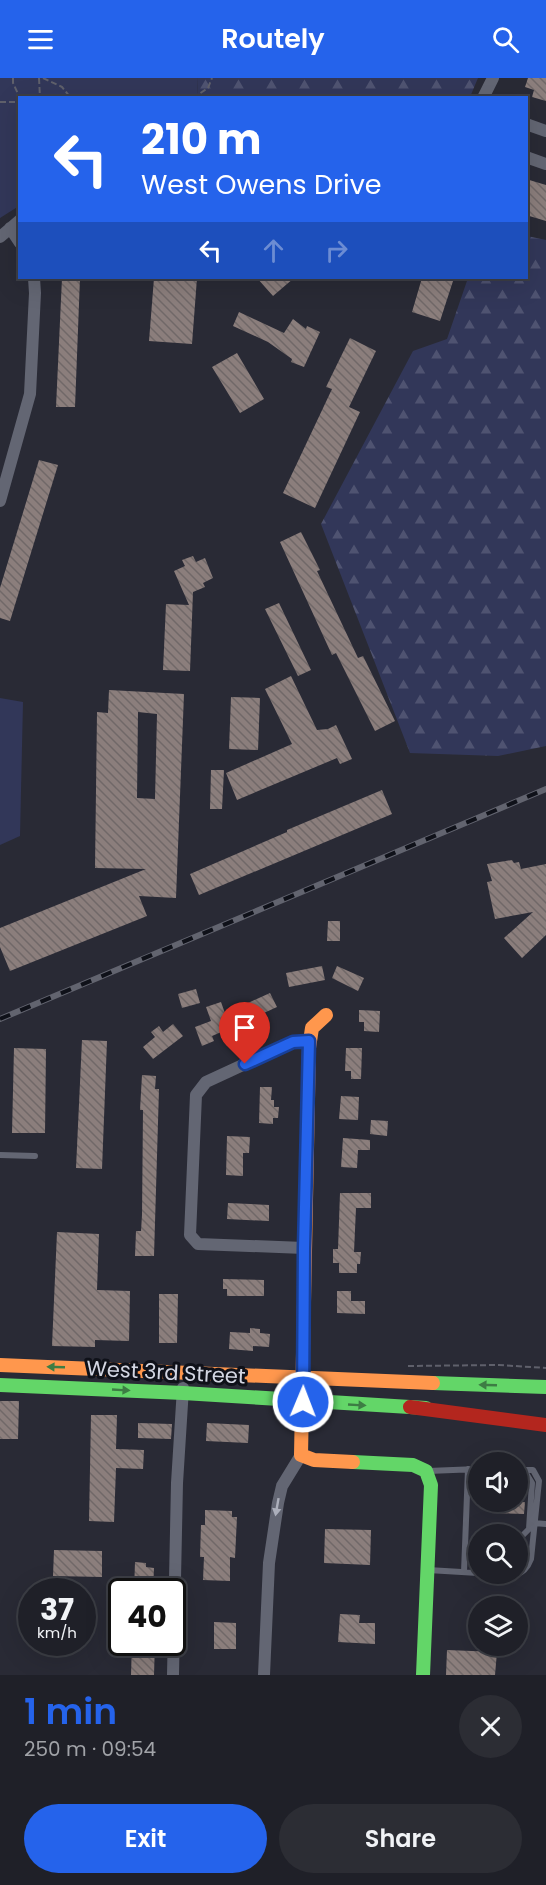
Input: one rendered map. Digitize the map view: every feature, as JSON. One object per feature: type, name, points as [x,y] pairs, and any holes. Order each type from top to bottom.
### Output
[{"type":"main road","points":[[326,1015],[312,1028],[309,1041],[301,1455],[314,1460],[413,1465],[426,1471],[431,1485],[423,1675]]},
{"type":"main road","name":"West 3rd Street","points":[[0,1365],[546,1387]]},
{"type":"main road","name":"West 3rd Street","points":[[0,1385],[546,1414]]},
{"type":"main road","points":[[410,1407],[546,1425]]},
{"type":"street","points":[[484,96],[493,78]]},
{"type":"street","points":[[528,125],[546,131]]},
{"type":"street","points":[[528,158],[546,164]]},
{"type":"street","points":[[0,237],[15,224]]},
{"type":"street","points":[[0,501],[30,394],[34,279]]},
{"type":"street","points":[[304,1248],[198,1244],[190,1235],[196,1095],[206,1082],[293,1042],[309,1041]]},
{"type":"street","points":[[173,1675],[177,1484],[184,1373]]},
{"type":"street","points":[[264,1675],[269,1563],[278,1503],[282,1486],[301,1455]]},
{"type":"lane","points":[[0,1155],[35,1156]]},
{"type":"lane","points":[[426,1471],[468,1469],[464,1572]]},
{"type":"lane","points":[[528,1470],[546,1473]]},
{"type":"lane","points":[[528,1530],[532,1523],[539,1481],[536,1473]]},
{"type":"lane","points":[[528,1479],[532,1484],[531,1559],[528,1568]]},
{"type":"lane","points":[[532,1523],[546,1524]]},
{"type":"lane","points":[[427,1570],[468,1572]]},
{"type":"path","points":[[12,78],[19,96]]},
{"type":"path","points":[[40,96],[41,78],[62,87],[69,96]]},
{"type":"path","points":[[197,96],[208,88],[212,78]]},
{"type":"path","points":[[0,102],[18,102]]},
{"type":"path","points":[[405,1366],[499,1365],[546,1368]]},
{"type":"green space","points":[[0,78],[198,78],[197,96],[18,96],[18,207],[0,218]]},
{"type":"green space","points":[[198,78],[478,78],[470,96],[197,96]]},
{"type":"green space","points":[[528,236],[546,240],[546,746],[498,756],[410,753],[321,524],[413,351],[447,339],[468,279],[528,279]]},
{"type":"green space","points":[[0,698],[23,702],[20,836],[0,845]]},
{"type":"building","points":[[528,78],[546,78],[546,101],[532,97],[534,90],[525,87]]},
{"type":"building","points":[[528,180],[546,185],[546,221],[528,216]]},
{"type":"building","points":[[62,279],[80,279],[75,407],[56,407]]},
{"type":"building","points":[[154,279],[197,279],[192,344],[149,341]]},
{"type":"building","points":[[258,279],[293,279],[273,296]]},
{"type":"building","points":[[422,279],[454,279],[440,321],[412,312]]},
{"type":"building","points":[[239,312],[284,333],[293,319],[306,329],[307,326],[320,332],[304,367],[291,362],[292,359],[268,342],[233,326]]},
{"type":"building","points":[[350,338],[376,351],[349,407],[360,412],[315,508],[283,493],[332,389],[326,387]]},
{"type":"building","points":[[237,353],[264,399],[240,413],[212,367]]},
{"type":"building","points":[[39,460],[58,465],[10,621],[0,618],[0,588]]},
{"type":"building","points":[[301,532],[358,658],[363,656],[395,721],[375,731],[336,653],[332,655],[280,542]]},
{"type":"building","points":[[193,556],[196,562],[205,558],[213,578],[203,583],[205,587],[193,592],[190,671],[163,670],[166,604],[189,605],[174,571],[185,566],[182,560]]},
{"type":"building","points":[[279,603],[311,670],[298,676],[265,609]]},
{"type":"building","points":[[291,676],[317,730],[328,729],[336,725],[352,759],[340,764],[337,758],[237,800],[226,773],[292,744],[265,689]]},
{"type":"building","points":[[109,690],[184,694],[176,898],[139,896],[147,916],[10,971],[0,947],[0,928],[146,869],[95,868],[97,712],[108,713]],"holes":[[[138,712],[157,714],[155,799],[137,798]]]},
{"type":"building","points":[[231,697],[260,698],[258,750],[229,749]]},
{"type":"building","points":[[211,770],[224,770],[222,809],[210,809]]},
{"type":"building","points":[[382,790],[392,814],[199,895],[190,874]]},
{"type":"building","points":[[512,860],[514,863],[519,862],[521,869],[546,864],[546,935],[522,958],[504,938],[533,912],[495,919],[487,882],[492,881],[487,864]]},
{"type":"building","points":[[328,921],[340,921],[340,941],[327,941]]},
{"type":"building","points":[[322,966],[325,980],[289,987],[286,973]]},
{"type":"building","points":[[337,966],[364,978],[358,991],[332,978]]},
{"type":"building","points":[[196,989],[200,1003],[182,1008],[178,994]]},
{"type":"building","points":[[270,993],[277,1007],[244,1022],[237,1008]]},
{"type":"building","points":[[221,1002],[226,1016],[221,1017],[226,1030],[212,1036],[214,1041],[202,1046],[195,1027],[211,1021],[206,1007]]},
{"type":"building","points":[[359,1010],[380,1011],[379,1032],[364,1031],[364,1022],[359,1022]]},
{"type":"building","points":[[173,1024],[183,1036],[153,1059],[143,1047],[155,1037],[151,1032],[159,1026],[163,1032]]},
{"type":"building","points":[[82,1040],[107,1041],[102,1169],[76,1168]]},
{"type":"building","points":[[14,1048],[46,1049],[45,1133],[12,1133]]},
{"type":"building","points":[[346,1048],[362,1048],[361,1079],[351,1079],[351,1071],[345,1071]]},
{"type":"building","points":[[142,1075],[156,1076],[155,1089],[159,1089],[154,1256],[135,1256],[136,1231],[141,1231],[142,1215],[143,1110],[140,1110]]},
{"type":"building","points":[[260,1087],[272,1087],[271,1100],[274,1100],[274,1107],[279,1107],[278,1118],[273,1118],[273,1124],[259,1123]]},
{"type":"building","points":[[341,1096],[359,1097],[358,1120],[339,1119]]},
{"type":"building","points":[[371,1120],[388,1121],[387,1136],[370,1134]]},
{"type":"building","points":[[227,1136],[250,1137],[249,1153],[243,1153],[243,1176],[226,1175]]},
{"type":"building","points":[[343,1138],[370,1140],[370,1150],[358,1150],[357,1168],[341,1167]]},
{"type":"building","points":[[340,1193],[371,1193],[371,1208],[356,1208],[354,1252],[361,1252],[357,1273],[339,1273],[339,1263],[333,1263],[333,1249],[338,1249]]},
{"type":"building","points":[[228,1203],[269,1205],[269,1221],[227,1219]]},
{"type":"building","points":[[57,1232],[99,1234],[97,1290],[130,1291],[129,1341],[95,1340],[95,1347],[52,1346]]},
{"type":"building","points":[[223,1279],[264,1280],[264,1296],[227,1296],[227,1289],[223,1289]]},
{"type":"building","points":[[337,1291],[351,1291],[351,1301],[365,1301],[365,1314],[337,1313]]},
{"type":"building","points":[[159,1294],[178,1294],[177,1343],[159,1343]]},
{"type":"building","points":[[250,1328],[260,1329],[260,1333],[270,1334],[269,1347],[253,1346],[253,1351],[229,1349],[230,1332],[250,1333]]},
{"type":"building","points":[[0,1401],[19,1401],[18,1439],[0,1439]]},
{"type":"building","points":[[91,1415],[117,1415],[116,1449],[144,1450],[143,1469],[116,1468],[114,1522],[89,1521]]},
{"type":"building","points":[[138,1423],[172,1424],[171,1439],[138,1438]]},
{"type":"building","points":[[207,1423],[249,1425],[248,1443],[206,1441]]},
{"type":"building","points":[[205,1510],[232,1511],[232,1517],[237,1517],[235,1558],[230,1557],[230,1581],[203,1580],[204,1557],[200,1557],[201,1525],[205,1525]]},
{"type":"building","points":[[491,1512],[524,1512],[524,1514]]},
{"type":"building","points":[[325,1529],[371,1530],[370,1565],[324,1563]]},
{"type":"building","points":[[54,1550],[102,1551],[102,1577],[53,1576]]},
{"type":"building","points":[[135,1562],[146,1563],[146,1567],[154,1568],[154,1578],[134,1578]]},
{"type":"building","points":[[340,1614],[360,1615],[359,1623],[375,1623],[375,1644],[338,1642]]},
{"type":"building","points":[[214,1622],[236,1623],[236,1649],[214,1649]]},
{"type":"building","points":[[447,1650],[468,1651],[468,1656],[497,1656],[495,1675],[446,1675]]},
{"type":"building","points":[[132,1656],[155,1656],[154,1675],[131,1675]]},
{"type":"railway","points":[[0,1019],[546,789]]},
{"type":"traffic: fast","points":[[433,1383],[546,1387]]},
{"type":"traffic: fast","points":[[0,1385],[183,1393],[426,1408]]},
{"type":"traffic: fast","points":[[353,1462],[413,1465],[426,1471],[431,1485],[423,1675]]},
{"type":"traffic: slow","points":[[326,1015],[312,1028],[309,1048],[301,1455],[314,1460],[353,1462]]},
{"type":"traffic: slow","points":[[0,1365],[433,1383]]},
{"type":"traffic: jam","points":[[410,1407],[546,1425]]},
{"type":"route","points":[[245,1064],[293,1042],[309,1041],[303,1402]]}]
